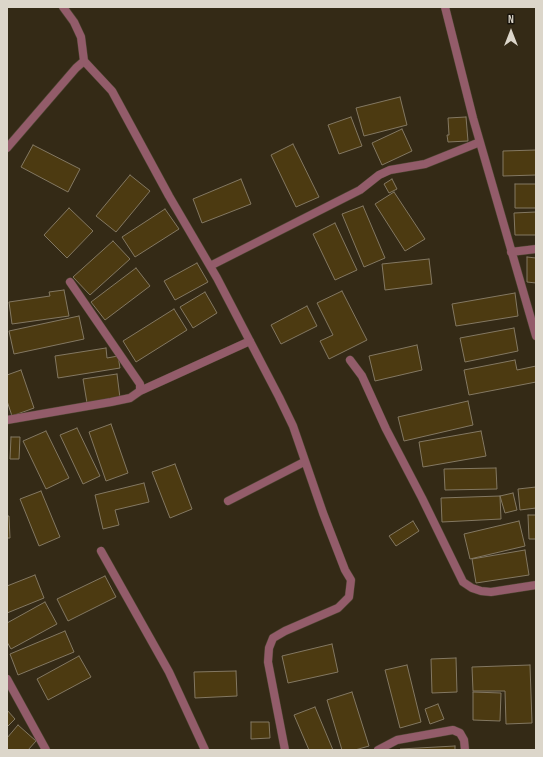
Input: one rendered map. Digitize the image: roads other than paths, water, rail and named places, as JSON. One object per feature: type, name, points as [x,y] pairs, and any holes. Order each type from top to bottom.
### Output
[{"type":"street","points":[[63,7],[74,22],[81,37],[84,61],[112,91],[168,196],[210,266],[293,426],[304,462],[345,570],[351,580],[349,597],[338,608],[285,631],[273,638],[269,648],[268,662],[285,750]]},
{"type":"street","points":[[445,7],[473,118],[536,336]]},
{"type":"street","points":[[7,148],[76,68],[84,61]]},
{"type":"street","points":[[210,266],[354,194],[368,185],[379,175],[390,170],[424,164],[480,142]]},
{"type":"street","points":[[512,252],[536,249]]},
{"type":"street","points":[[70,282],[140,384],[140,391]]},
{"type":"street","points":[[8,419],[30,417],[130,398],[140,391],[250,341]]},
{"type":"street","points":[[350,360],[362,376],[386,429],[464,582],[472,588],[491,592],[536,585]]},
{"type":"street","points":[[228,501],[304,462]]},
{"type":"street","points":[[101,551],[169,672],[205,750]]},
{"type":"street","points":[[7,679],[46,750]]},
{"type":"street","points":[[378,750],[397,740],[452,730],[460,733],[464,740],[465,750]]}]
